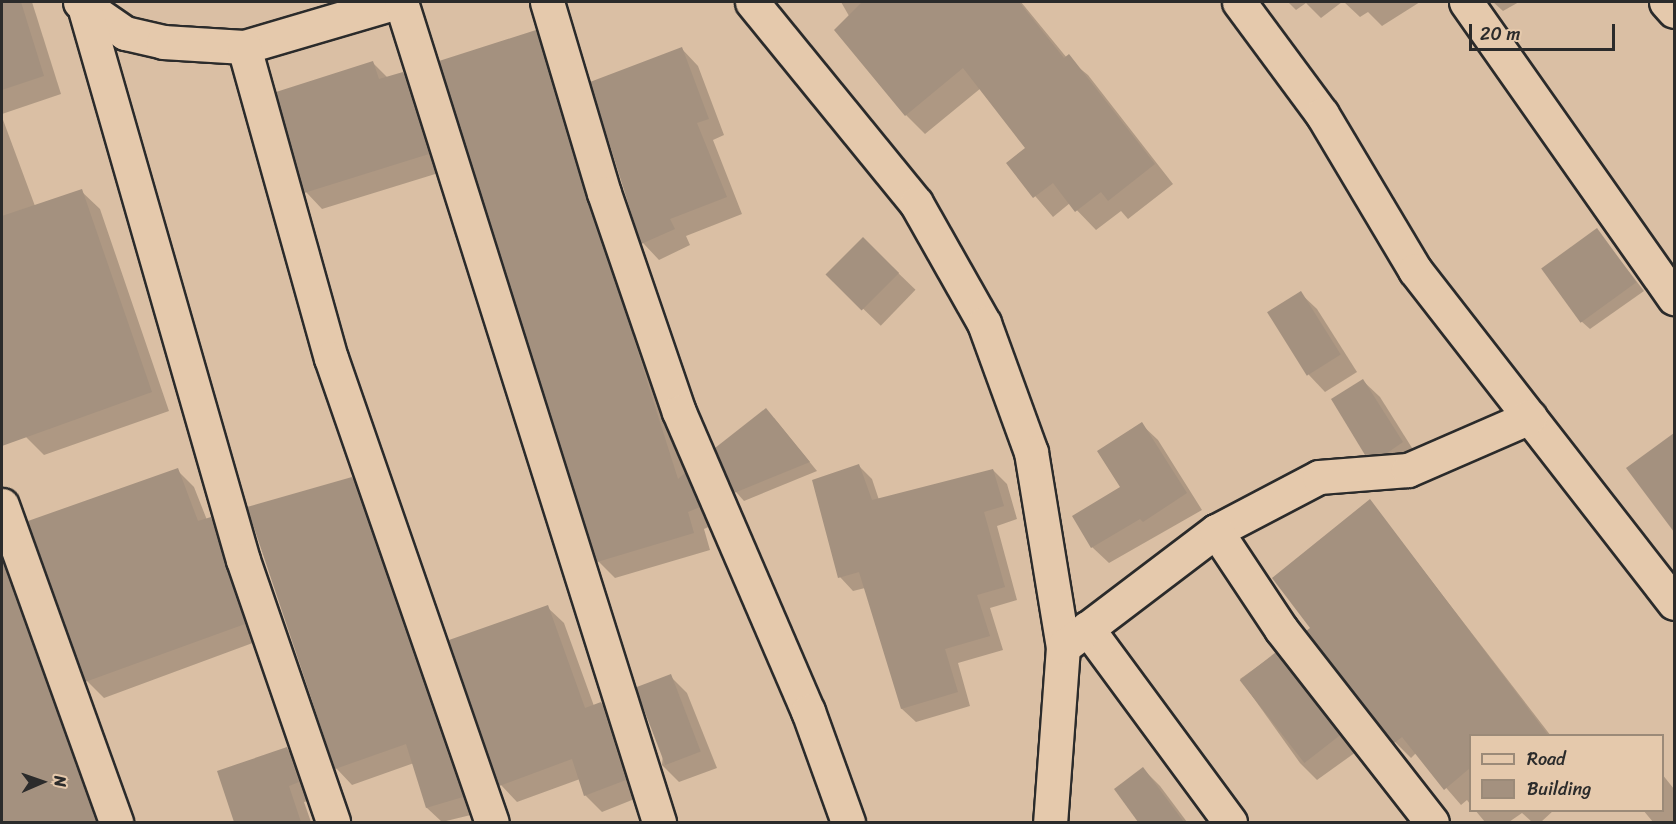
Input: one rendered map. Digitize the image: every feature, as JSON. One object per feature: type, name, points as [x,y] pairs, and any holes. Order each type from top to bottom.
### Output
[{"type":"street","points":[[82,4],[125,33],[163,42],[244,47],[399,2],[659,822]]},
{"type":"street","points":[[547,2],[604,193],[680,411],[808,711],[848,822]]},
{"type":"street","points":[[752,2],[915,203],[984,323],[1031,452],[1075,638],[1050,822]]},
{"type":"street","points":[[1239,2],[1322,114],[1415,270],[1674,603]]},
{"type":"street","points":[[1466,2],[1674,298]]},
{"type":"street","points":[[1666,2],[1674,11]]},
{"type":"street","points":[[82,4],[243,560],[333,822]]},
{"type":"street","points":[[244,47],[331,358],[492,822]]},
{"type":"street","points":[[1075,638],[1216,531],[1319,477],[1408,470],[1530,417]]},
{"type":"street","points":[[2,505],[116,822]]},
{"type":"street","points":[[1216,531],[1281,629],[1432,822]]},
{"type":"street","points":[[1075,638],[1230,822]]},
{"type":"building","points":[[2,2],[21,2],[44,76],[2,90]]},
{"type":"building","points":[[862,2],[1019,2],[1064,58],[1069,54],[1155,164],[1108,201],[1101,192],[1075,212],[1053,183],[1033,198],[1006,163],[1025,148],[963,68],[905,116],[834,30]]},
{"type":"building","points":[[536,30],[678,479],[685,473],[700,507],[688,512],[694,533],[597,562],[439,61]]},
{"type":"building","points":[[682,47],[709,119],[697,123],[727,197],[670,219],[675,229],[641,244],[590,82]]},
{"type":"building","points":[[373,61],[379,79],[403,72],[429,154],[304,193],[276,92]]},
{"type":"building","points":[[82,189],[152,392],[2,446],[2,216]]},
{"type":"building","points":[[1597,228],[1636,282],[1581,323],[1541,269]]},
{"type":"building","points":[[863,237],[899,273],[862,311],[826,274]]},
{"type":"building","points":[[1301,291],[1341,355],[1307,376],[1267,312]]},
{"type":"building","points":[[1363,379],[1403,442],[1387,453],[1365,455],[1331,399]]},
{"type":"building","points":[[766,408],[810,462],[734,493],[715,448]]},
{"type":"building","points":[[1142,422],[1187,493],[1143,522],[1140,519],[1091,548],[1072,516],[1120,487],[1097,451]]},
{"type":"building","points":[[1674,433],[1674,532],[1626,468]]},
{"type":"building","points":[[859,464],[872,500],[993,469],[1004,506],[984,512],[1005,587],[977,595],[990,636],[945,649],[958,692],[901,709],[859,572],[838,578],[812,480]]},
{"type":"building","points":[[178,468],[198,521],[211,517],[245,624],[85,682],[28,521]]},
{"type":"building","points":[[352,477],[463,797],[426,808],[406,744],[335,769],[247,507]]},
{"type":"building","points":[[1370,499],[1547,734],[1469,734],[1469,769],[1444,790],[1402,737],[1394,743],[1306,631],[1310,628],[1272,578]]},
{"type":"building","points":[[2,559],[96,822],[2,822]]},
{"type":"building","points":[[548,605],[585,708],[601,702],[626,780],[584,796],[572,759],[499,786],[449,640]]},
{"type":"building","points":[[1276,652],[1341,735],[1304,763],[1240,680]]},
{"type":"building","points":[[671,674],[701,751],[665,765],[636,688]]},
{"type":"building","points":[[287,747],[299,782],[289,786],[301,822],[234,822],[217,771]]},
{"type":"building","points":[[1143,767],[1184,822],[1138,822],[1114,789]]}]
